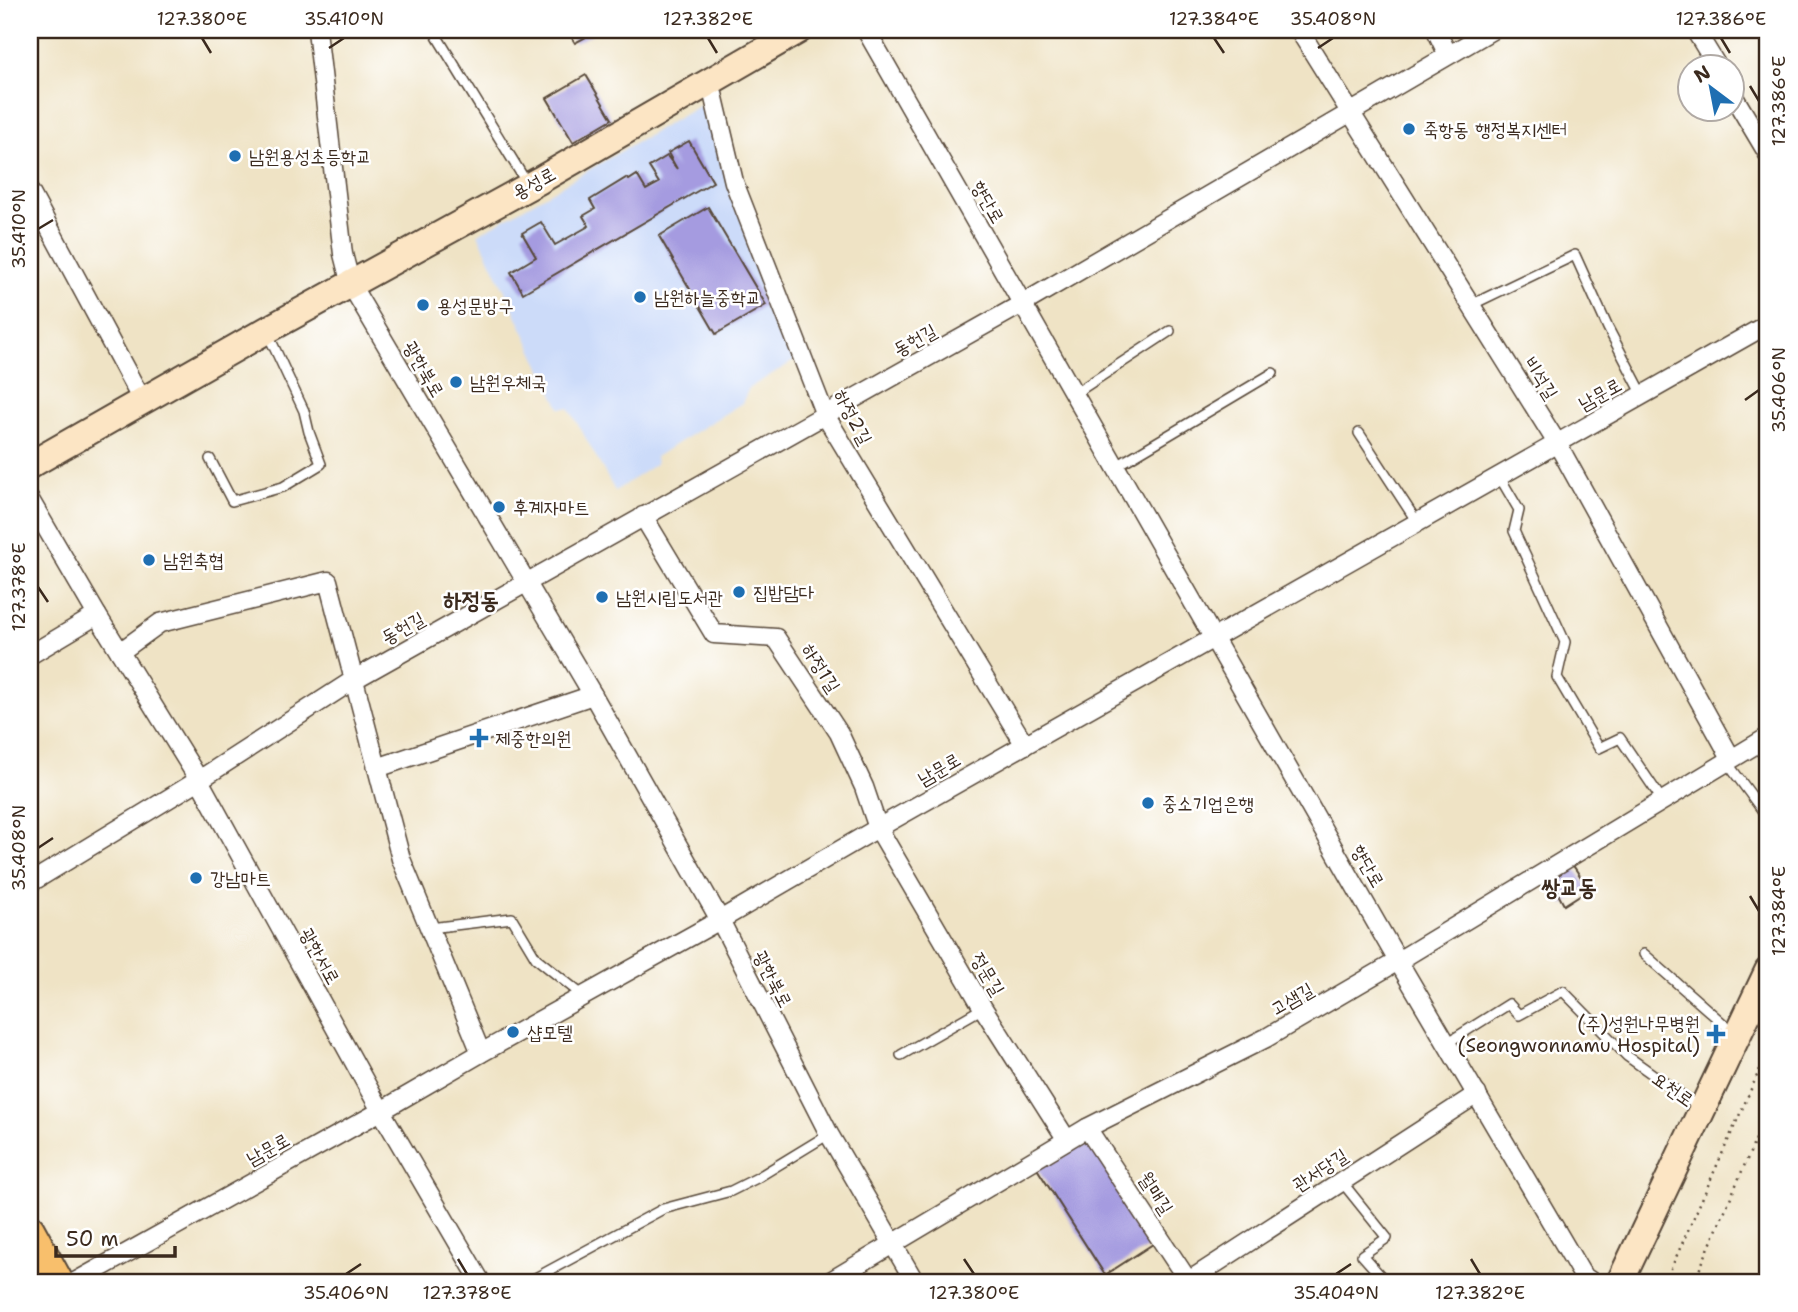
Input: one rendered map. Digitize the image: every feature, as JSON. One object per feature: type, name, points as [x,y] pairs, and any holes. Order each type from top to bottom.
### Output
[{"type":"main road","points":[[30,1229],[59,1282]]},
{"type":"street","name":"광한북로","points":[[317,30],[343,254],[351,285],[593,695],[720,920],[829,1134],[915,1282]]},
{"type":"street","name":"용성로","points":[[30,465],[267,330],[529,186],[799,30]]},
{"type":"street","name":"향단로","points":[[866,30],[1398,961],[1583,1276],[1592,1282]]},
{"type":"street","name":"비석길","points":[[1299,30],[1557,443],[1728,759]]},
{"type":"street","points":[[1436,30],[1448,55]]},
{"type":"street","name":"동헌길","points":[[30,883],[199,780],[355,679],[1022,304],[1492,30]]},
{"type":"street","points":[[1695,30],[1708,52]]},
{"type":"street","name":"하정2길","points":[[710,80],[734,182],[825,415],[1024,745]]},
{"type":"street","points":[[1745,115],[1768,154]]},
{"type":"street","points":[[30,192],[143,401]]},
{"type":"street","name":"남문로","points":[[75,1282],[582,995],[720,920],[1768,324]]},
{"type":"street","name":"광한서로","points":[[30,500],[199,780],[381,1111],[481,1282]]},
{"type":"street","name":"하정1길","points":[[643,516],[714,634],[776,638],[839,733],[864,787],[878,828]]},
{"type":"street","points":[[120,652],[160,623],[328,581],[401,859],[481,1052]]},
{"type":"street","points":[[30,655],[97,615]]},
{"type":"street","points":[[377,768],[593,695]]},
{"type":"street","name":"고샘길","points":[[829,1282],[1087,1128],[1266,1038],[1768,737]]},
{"type":"street","name":"정문길","points":[[878,828],[983,1007],[1067,1140]]},
{"type":"street","name":"요천로","points":[[1620,1282],[1768,971]]},
{"type":"street","name":"관서당길","points":[[1188,1282],[1477,1094]]},
{"type":"street","name":"월매길","points":[[1087,1128],[1188,1282]]},
{"type":"lane","points":[[433,30],[529,186]]},
{"type":"lane","points":[[1471,306],[1575,255],[1608,328],[1643,395]]},
{"type":"lane","points":[[209,459],[232,501],[283,487],[321,464],[304,411],[267,330]]},
{"type":"lane","points":[[1074,394],[1170,331]]},
{"type":"lane","points":[[1115,467],[1273,373]]},
{"type":"lane","points":[[1359,433],[1417,522]]},
{"type":"lane","points":[[1499,476],[1519,510],[1514,531],[1565,642],[1557,677],[1599,748],[1620,737],[1662,800]]},
{"type":"lane","name":"비석길","points":[[1728,759],[1768,818]]},
{"type":"lane","points":[[430,928],[512,918],[536,958],[582,995]]},
{"type":"lane","points":[[1644,954],[1737,1036]]},
{"type":"lane","name":"요천로","points":[[1447,1043],[1508,1004],[1519,1015],[1563,991],[1627,1056],[1702,1109]]},
{"type":"lane","points":[[901,1055],[983,1007]]},
{"type":"lane","points":[[528,1282],[663,1209],[731,1191],[829,1134]]},
{"type":"lane","points":[[1342,1182],[1387,1238],[1362,1255],[1386,1282]]},
{"type":"path","points":[[1665,1282],[1768,1051]]},
{"type":"path","points":[[1694,1282],[1768,1111]]},
{"type":"shaded area","name":"남원하늘중학교","points":[[699,106],[707,108],[797,359],[749,388],[742,403],[655,457],[656,464],[615,491],[569,408],[560,408],[478,234]]},
{"type":"building","points":[[567,30],[599,30],[575,43]]},
{"type":"building","points":[[586,75],[612,119],[573,142],[547,98]]},
{"type":"building","points":[[689,141],[713,182],[523,293],[511,272],[536,257],[522,233],[541,222],[555,245],[589,226],[583,216],[595,209],[590,200],[626,178],[629,180],[637,175],[646,190],[659,183],[649,167],[667,156],[677,169],[668,153]]},
{"type":"building","points":[[708,207],[766,305],[716,334],[659,236]]},
{"type":"building","points":[[1572,864],[1589,889],[1564,905],[1550,877]]},
{"type":"building","points":[[1087,1134],[1156,1242],[1105,1275],[1036,1167]]},
{"type":"place","name":"죽항동 행정복지센터","points":[[1409,129]]},
{"type":"place","name":"남원용성초등학교","points":[[235,156]]},
{"type":"place","name":"남원하늘중학교","points":[[640,297]]},
{"type":"place","name":"용성문방구","points":[[423,305]]},
{"type":"place","name":"남원우체국","points":[[456,382]]},
{"type":"place","name":"후계자마트","points":[[499,507]]},
{"type":"place","name":"남원축협","points":[[149,560]]},
{"type":"place","name":"집밥담다","points":[[739,592]]},
{"type":"place","name":"남원시립도서관","points":[[602,597]]},
{"type":"place","name":"제중한의원","points":[[479,738]]},
{"type":"place","name":"중소기업은행","points":[[1148,803]]},
{"type":"place","name":"강남마트","points":[[196,878]]},
{"type":"place","name":"샵모텔","points":[[513,1032]]},
{"type":"place","name":"(주)성원나무병원 (Seongwonnamu Hospital)","points":[[1716,1034]]},
{"type":"district","name":"하정동","points":[[471,600]]},
{"type":"district","name":"쌍교동","points":[[1569,887]]}]
